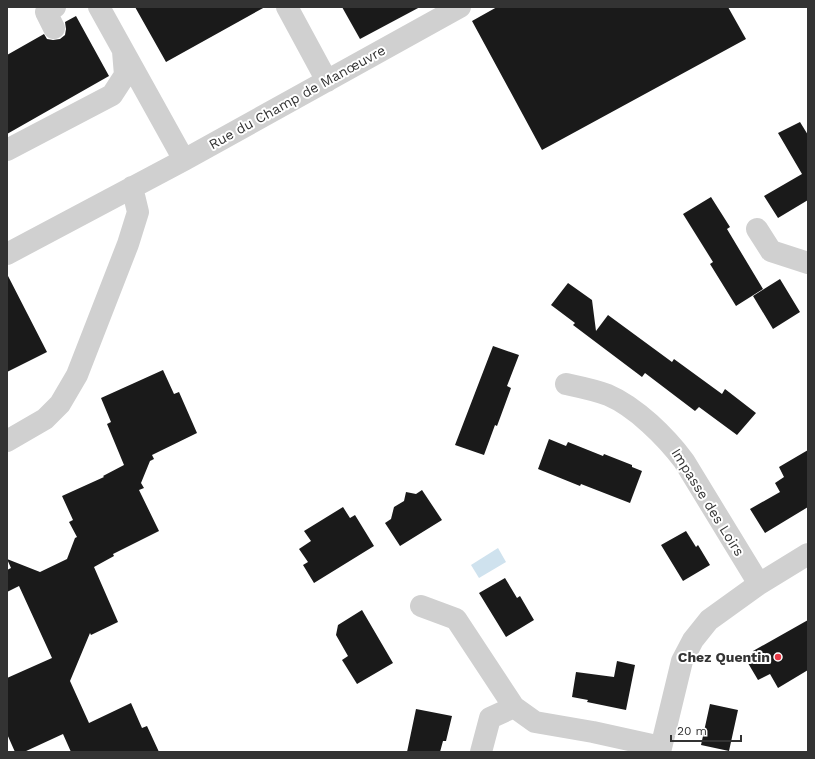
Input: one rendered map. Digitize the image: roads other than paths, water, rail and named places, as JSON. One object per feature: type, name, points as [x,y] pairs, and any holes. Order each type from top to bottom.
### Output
[{"type":"street","points":[[54,28],[46,12],[55,7]]},
{"type":"street","points":[[99,7],[184,160]]},
{"type":"street","points":[[287,7],[327,81]]},
{"type":"street","name":"Rue du Champ de Manœuvre","points":[[7,254],[184,160],[460,7]]},
{"type":"street","points":[[7,150],[112,96],[125,75],[123,50]]},
{"type":"street","points":[[7,441],[46,420],[60,404],[77,375],[128,244],[138,212],[132,187]]},
{"type":"street","points":[[757,229],[771,251],[808,263]]},
{"type":"street","name":"Impasse des Loirs","points":[[566,384],[609,396],[628,407],[650,424],[671,444],[684,461],[759,584]]},
{"type":"street","points":[[421,606],[456,620],[514,707],[535,722],[594,732],[661,750],[682,661],[693,640],[709,620],[759,584],[808,554]]},
{"type":"street","points":[[481,752],[490,718],[514,707]]},
{"type":"water","points":[[498,548],[506,562],[479,578],[471,565]]},
{"type":"place","name":"Chez Quentin","points":[[778,657]]}]
